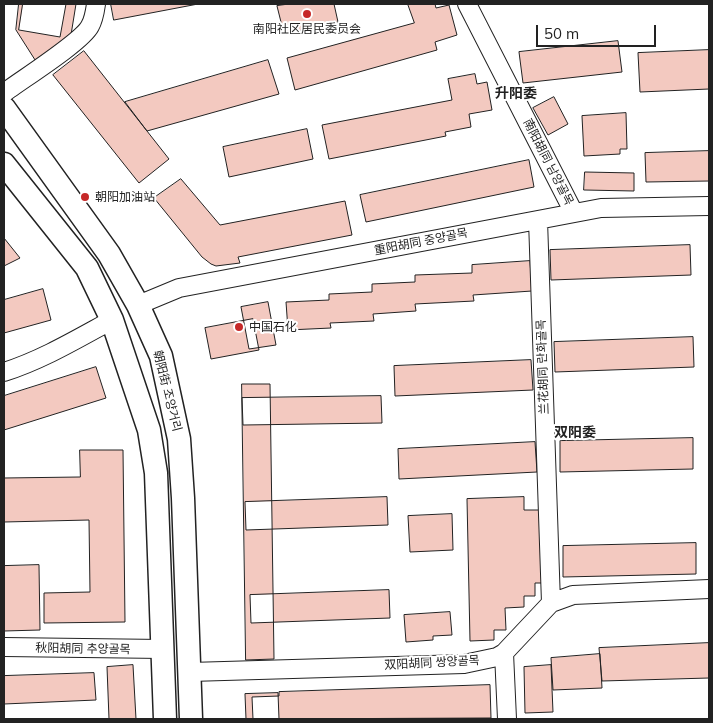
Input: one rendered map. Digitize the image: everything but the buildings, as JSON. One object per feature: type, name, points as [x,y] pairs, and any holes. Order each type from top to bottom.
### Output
[{"type":"main road","name":"朝阳街 조양거리","points":[[4,108],[110,254],[138,305],[160,356],[179,439],[184,498],[191,719]]},
{"type":"main road","points":[[4,164],[88,268],[112,320],[149,430],[156,473],[165,719]]},
{"type":"street","points":[[4,93],[76,41],[90,28],[96,4]]},
{"type":"street","name":"南阳胡同 남양골목","points":[[467,4],[574,213]]},
{"type":"street","name":"重阳胡同 중양골목","points":[[138,305],[179,288],[601,208],[709,206]]},
{"type":"street","name":"兰花胡同 란화골목","points":[[538,220],[551,603]]},
{"type":"street","points":[[4,372],[18,368],[58,350],[112,320]]},
{"type":"street","name":"双阳胡同 쌍양골목","points":[[190,672],[464,664],[497,657],[504,653],[551,603],[573,595],[709,589]]},
{"type":"street","name":"秋阳胡同 추양골목","points":[[4,647],[162,650]]},
{"type":"street","points":[[504,653],[507,719]]},
{"type":"place","name":"南阳社区居民委员会","points":[[307,14]]},
{"type":"place","name":"朝阳加油站","points":[[85,197]]},
{"type":"place","name":"中国石化","points":[[239,327]]},
{"type":"district","name":"升阳委","points":[[516,94]]},
{"type":"district","name":"双阳委","points":[[575,433]]}]
